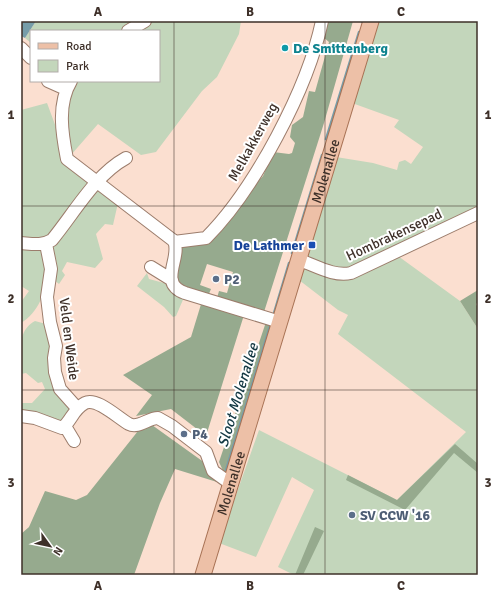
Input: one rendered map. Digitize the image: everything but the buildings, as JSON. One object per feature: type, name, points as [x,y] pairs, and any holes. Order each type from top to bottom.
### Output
[{"type":"main road","name":"Molenallee","points":[[203,575],[371,21]]},
{"type":"street","points":[[130,30],[144,21]]},
{"type":"street","name":"Melkakkerweg","points":[[173,241],[206,238],[250,182],[272,145],[303,81],[322,21]]},
{"type":"street","points":[[21,48],[30,57]]},
{"type":"street","points":[[53,82],[68,85],[61,117],[67,159],[173,241],[176,249],[172,270],[172,280]]},
{"type":"street","points":[[21,243],[46,244],[52,240],[97,182],[116,163],[126,158]]},
{"type":"street","name":"Hombrakensepad","points":[[299,260],[332,272],[345,274],[351,273],[478,213]]},
{"type":"street","name":"Veld en Weide","points":[[46,244],[51,269],[47,297],[50,322],[56,346],[54,358],[55,372],[60,389],[77,408]]},
{"type":"street","points":[[152,267],[172,280],[176,287],[182,292],[280,322]]},
{"type":"street","points":[[21,416],[35,418],[58,428],[62,428],[77,408],[86,402],[91,402],[110,411],[130,425],[142,423],[154,418],[162,419],[206,452],[213,471],[231,484]]},
{"type":"street","points":[[65,426],[74,441]]},
{"type":"green space","points":[[36,21],[136,21],[122,30],[30,30]]},
{"type":"green space","points":[[151,21],[241,21],[239,34],[217,77],[202,91],[156,152],[141,155],[98,124],[71,155],[67,139],[66,118],[69,97],[74,82],[160,82],[160,30],[136,30]]},
{"type":"green space","points":[[324,21],[353,21],[324,123],[264,312],[217,298],[219,291],[227,293],[233,272],[207,264],[200,285],[211,289],[208,296],[177,283],[180,242],[195,238],[203,245],[263,176],[273,152],[292,153],[295,143],[290,137],[292,125],[303,117],[309,91],[315,92],[329,42],[323,37]]},
{"type":"green space","points":[[377,21],[478,21],[478,211],[365,264],[340,271],[307,259],[306,256],[336,157],[373,163],[397,170],[399,162],[405,160],[411,164],[423,147],[394,127],[399,120],[352,103]]},
{"type":"green space","points":[[30,30],[30,42],[25,38]]},
{"type":"green space","points":[[47,103],[57,130],[62,156],[92,183],[51,238],[21,240],[21,110]]},
{"type":"green space","points":[[98,187],[118,203],[113,225],[105,224],[96,234],[103,259],[95,268],[67,262],[62,271],[65,275],[59,284],[54,280],[57,264],[52,247]]},
{"type":"green space","points":[[21,246],[42,250],[46,260],[47,279],[43,294],[37,307],[27,319],[21,323],[21,302],[29,291],[21,286]]},
{"type":"green space","points":[[398,256],[460,301],[478,329],[478,575],[294,575],[278,567],[314,490],[292,477],[256,557],[219,543],[259,430],[397,500],[466,432],[338,334],[348,315],[338,310],[299,280],[303,267],[332,277]]},
{"type":"green space","points":[[147,273],[149,279],[164,283],[174,291],[185,295],[176,316],[173,317],[164,307],[137,286]]},
{"type":"green space","points":[[478,290],[478,302],[476,304],[478,308],[478,329],[460,301]]},
{"type":"green space","points":[[202,301],[244,315],[206,436],[171,409],[136,416],[152,395],[123,375],[191,337]]},
{"type":"green space","points":[[35,321],[46,324],[69,405],[69,417],[61,424],[21,412],[21,403],[32,403],[45,389],[42,382],[38,383],[26,373],[21,374],[20,352],[22,337],[29,325]]},
{"type":"green space","points":[[266,322],[274,326],[226,477],[219,462]]},
{"type":"green space","points":[[152,425],[205,463],[217,482],[175,469],[160,503],[134,575],[21,575],[21,534],[29,527],[45,491],[76,500],[87,495],[142,426]]},
{"type":"green space","points":[[455,444],[478,464],[478,473],[454,453],[405,510],[346,480],[348,475],[397,500]]},
{"type":"green space","points":[[315,527],[324,531],[303,575],[295,575]]},
{"type":"water","points":[[24,21],[36,21],[25,38],[21,36],[21,23]]},
{"type":"waterway","name":"Sloot Molenallee","points":[[326,139],[359,32]]},
{"type":"waterway","name":"Sloot Molenallee","points":[[292,253],[322,155]]},
{"type":"waterway","name":"Sloot Molenallee","points":[[274,313],[289,263]]},
{"type":"waterway","name":"Sloot Molenallee","points":[[226,470],[270,326]]},
{"type":"place","name":"De Smittenberg","points":[[285,48]]},
{"type":"place","name":"De Lathmer","points":[[312,245]]},
{"type":"place","name":"P2","points":[[216,279]]},
{"type":"place","name":"P4","points":[[184,434]]},
{"type":"place","name":"SV CCW '16","points":[[352,515]]}]
